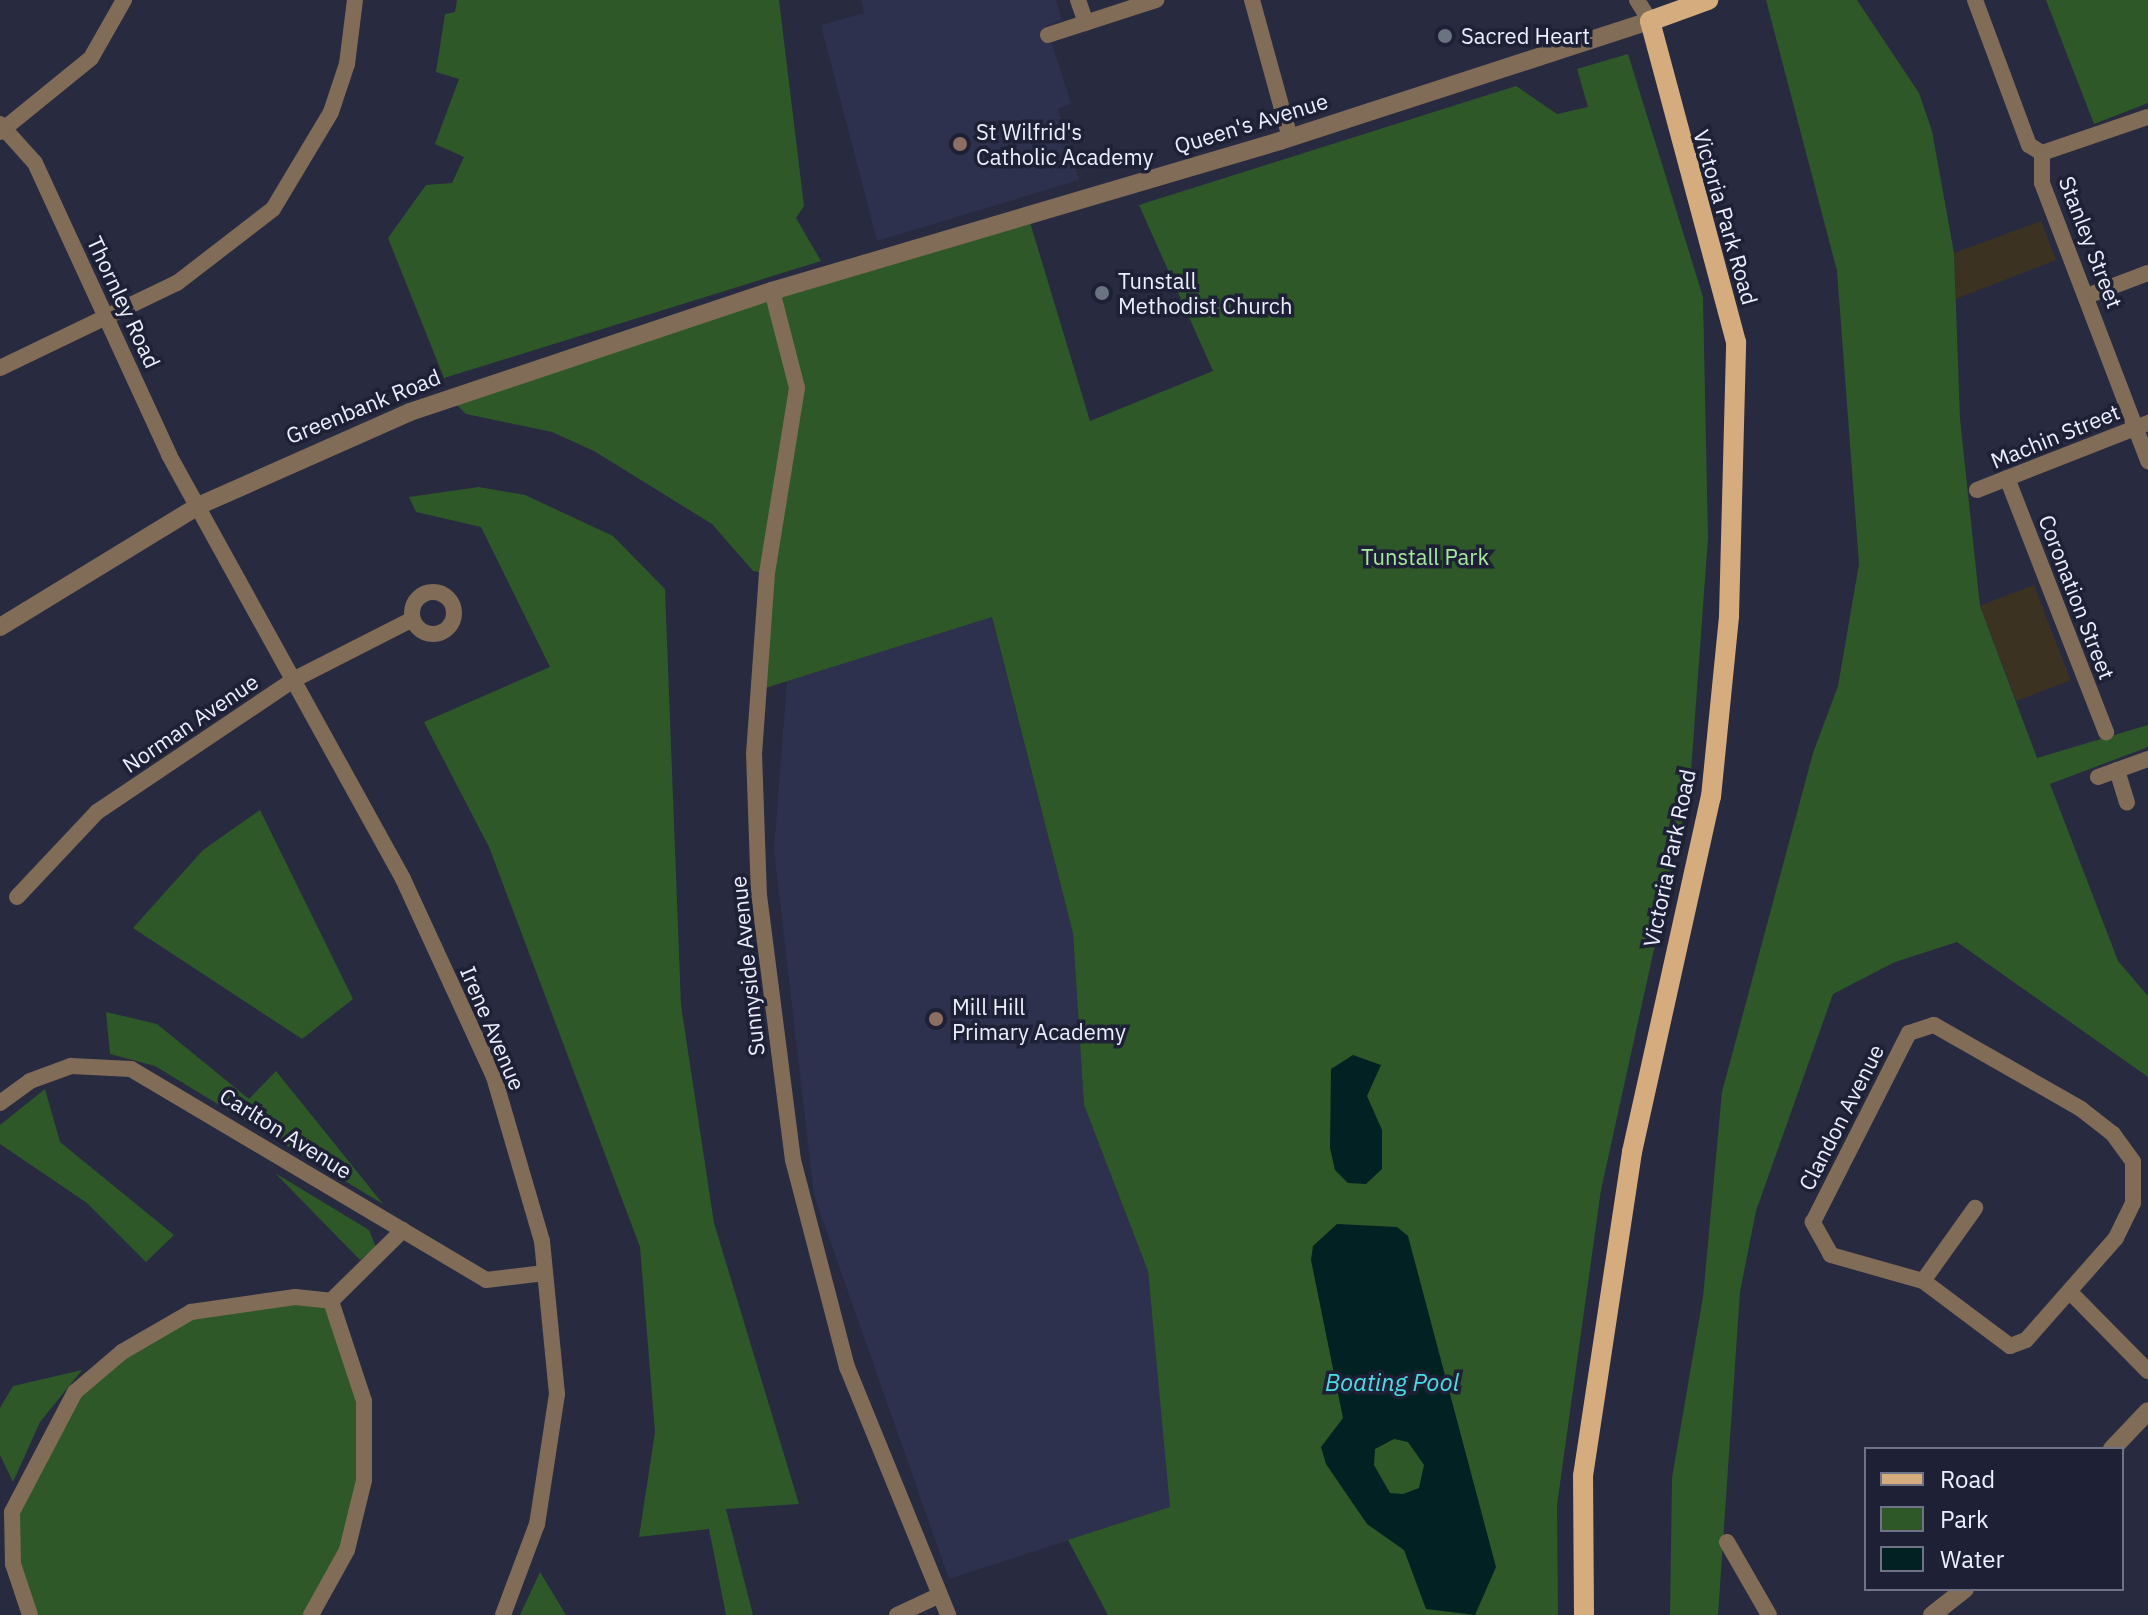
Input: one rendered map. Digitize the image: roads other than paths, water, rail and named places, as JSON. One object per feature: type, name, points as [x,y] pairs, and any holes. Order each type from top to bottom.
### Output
[{"type":"main road","points":[[1650,21],[1708,0]]},
{"type":"main road","name":"Victoria Park Road","points":[[1584,1615],[1583,1476],[1632,1152],[1711,797],[1729,616],[1736,342],[1650,21]]},
{"type":"street","points":[[1,128],[91,58],[124,0]]},
{"type":"street","points":[[0,368],[106,314],[177,283],[273,209],[331,112],[347,64],[355,0]]},
{"type":"street","points":[[1078,0],[1086,23]]},
{"type":"street","points":[[1048,35],[1156,0]]},
{"type":"street","points":[[1252,0],[1290,138]]},
{"type":"street","points":[[1637,0],[1650,21]]},
{"type":"street","name":"Stanley Street","points":[[1975,0],[2029,145],[2042,153],[2042,183],[2142,425],[2148,461]]},
{"type":"street","name":"Queen's Avenue","points":[[772,291],[1290,138],[1650,21]]},
{"type":"street","points":[[2042,153],[2148,117]]},
{"type":"street","name":"Thornley Road","points":[[1,128],[35,163],[198,506]]},
{"type":"street","points":[[2087,296],[2148,273]]},
{"type":"street","name":"Greenbank Road","points":[[0,627],[198,506],[410,412],[772,291]]},
{"type":"street","name":"Sunnyside Avenue","points":[[772,291],[797,388],[767,573],[754,753],[759,895],[800,1199],[847,1367],[948,1615]]},
{"type":"street","name":"Machin Street","points":[[1977,490],[2142,425]]},
{"type":"street","name":"Coronation Street","points":[[2007,478],[2106,732]]},
{"type":"street","name":"Irene Avenue","points":[[198,506],[403,879],[494,1077],[545,1273],[557,1394],[537,1524],[503,1615]]},
{"type":"street","name":"Norman Avenue","points":[[17,897],[97,812],[295,679],[413,619]]},
{"type":"street","points":[[2098,777],[2148,759]]},
{"type":"street","points":[[2117,770],[2127,802]]},
{"type":"street","name":"Clandon Avenue","points":[[1934,1025],[2081,1109],[2113,1134],[2133,1162],[2133,1203],[2116,1238],[2070,1292],[2026,1340],[2010,1346],[1923,1281],[1831,1255],[1813,1222],[1909,1033],[1934,1025]]},
{"type":"street","name":"Carlton Avenue","points":[[0,1103],[30,1081],[71,1066],[131,1069],[486,1280],[545,1273]]},
{"type":"street","points":[[1923,1281],[1975,1208]]},
{"type":"street","points":[[30,1615],[13,1564],[12,1512],[75,1392],[122,1352],[191,1312],[249,1301],[331,1301],[403,1230]]},
{"type":"street","points":[[2070,1292],[2148,1371]]},
{"type":"street","points":[[311,1615],[342,1561],[364,1480],[364,1401],[331,1301]]},
{"type":"street","points":[[2114,1447],[2148,1411]]},
{"type":"street","points":[[1727,1542],[1769,1615]]},
{"type":"street","points":[[1932,1615],[1962,1591]]},
{"type":"street","points":[[897,1615],[938,1596]]},
{"type":"water","points":[[1353,1055],[1381,1065],[1367,1096],[1382,1130],[1382,1169],[1366,1184],[1348,1183],[1335,1170],[1330,1148],[1331,1069]]},
{"type":"water","name":"Boating Pool","points":[[1337,1224],[1397,1227],[1408,1236],[1496,1567],[1475,1615],[1426,1609],[1404,1550],[1367,1524],[1326,1464],[1321,1447],[1343,1418],[1311,1260],[1313,1246]],"holes":[[[1394,1439],[1408,1442],[1424,1465],[1419,1488],[1403,1494],[1390,1493],[1374,1465],[1375,1449]]]},
{"type":"place","name":"Sacred Heart","points":[[1445,36]]},
{"type":"place","name":"St Wilfrid's Catholic Academy","points":[[960,144]]},
{"type":"place","name":"Tunstall Methodist Church","points":[[1102,293]]},
{"type":"place","name":"Mill Hill Primary Academy","points":[[936,1019]]},
{"type":"park label","name":"Tunstall Park","points":[[1425,557]]}]
